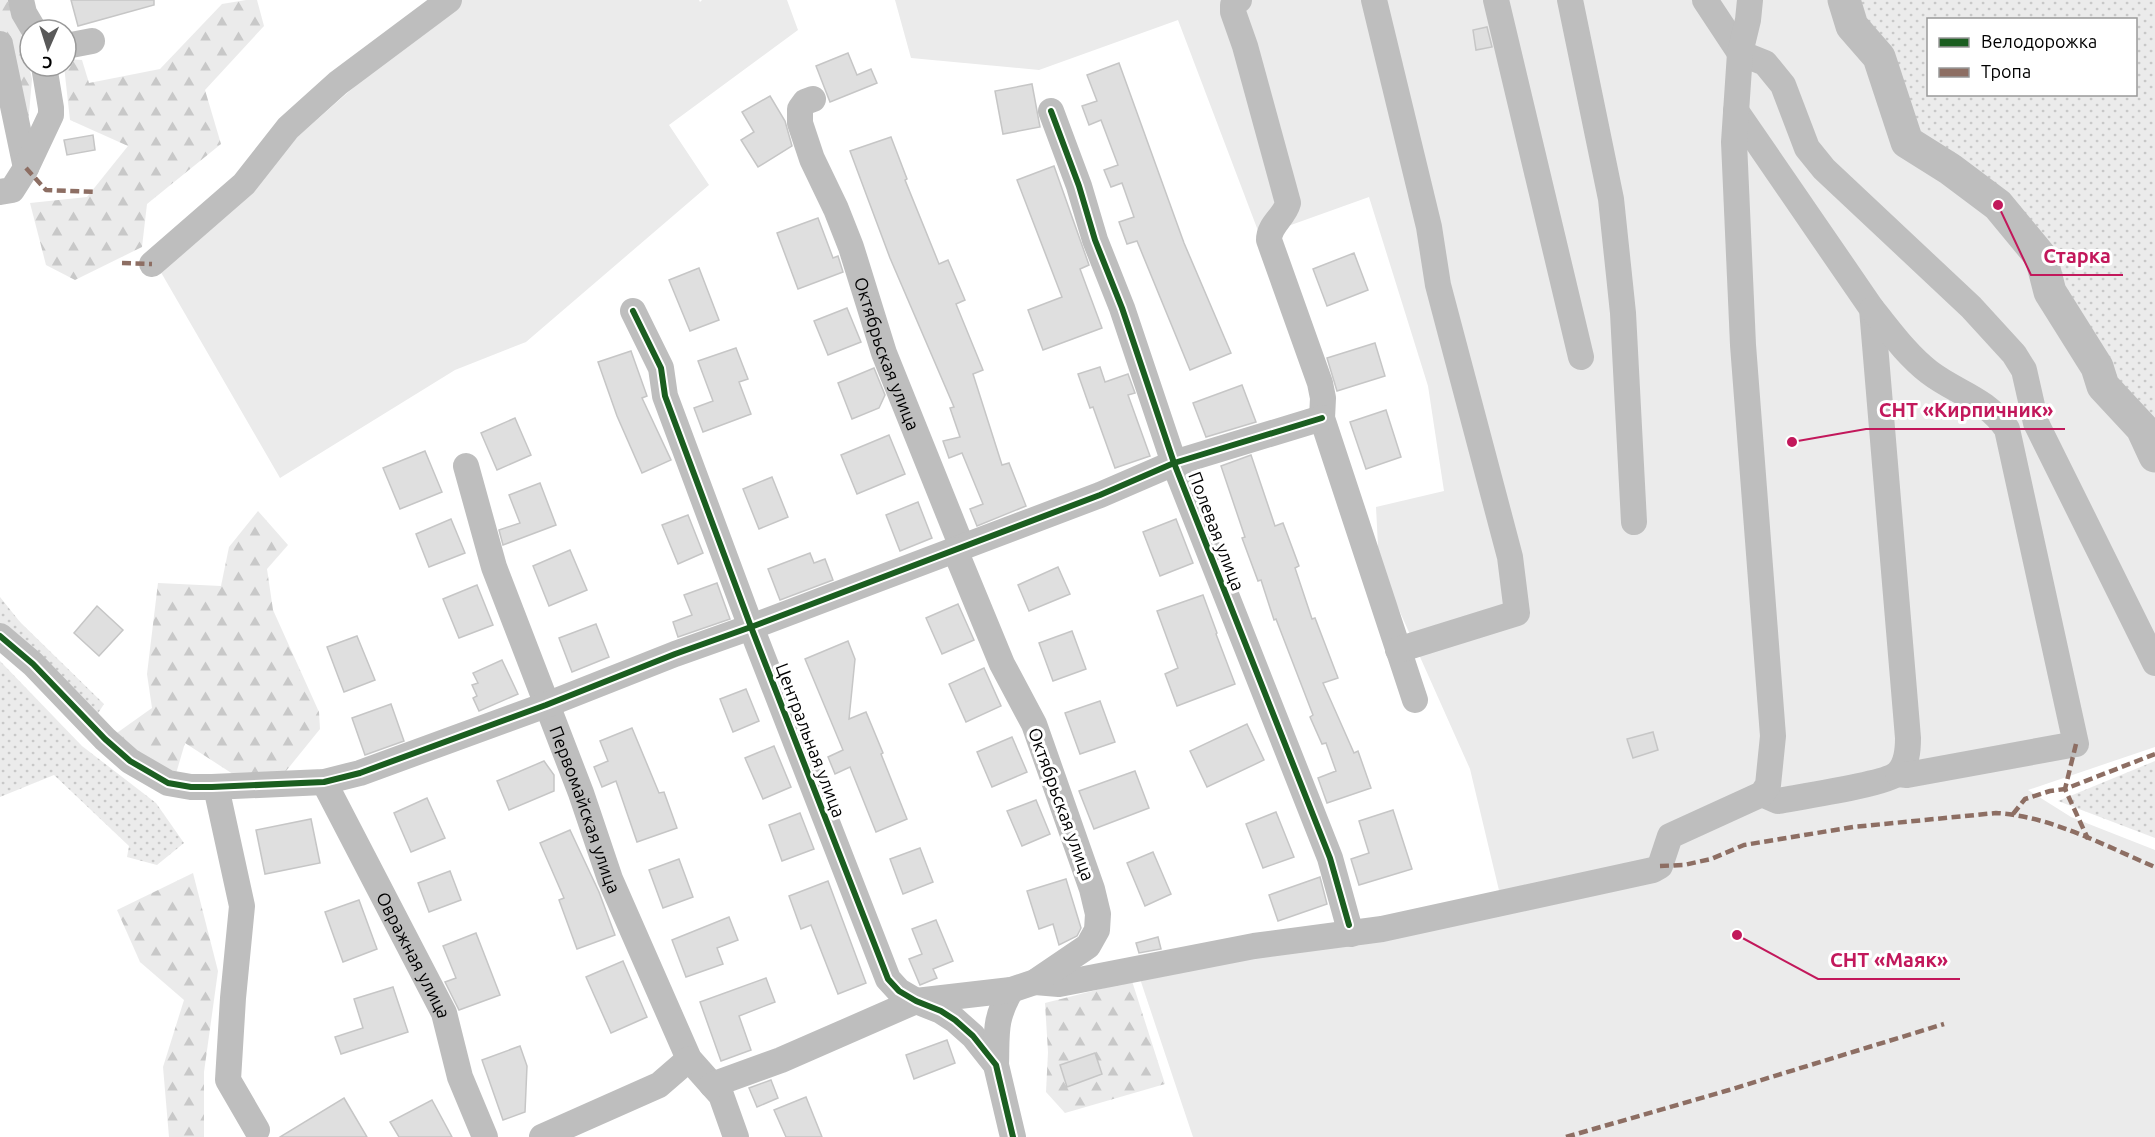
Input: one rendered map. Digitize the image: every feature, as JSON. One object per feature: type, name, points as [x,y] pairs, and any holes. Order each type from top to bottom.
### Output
[{"type":"street","points":[[21,0],[27,18]]},
{"type":"street","points":[[152,264],[244,184],[288,128],[338,83],[449,0]]},
{"type":"street","points":[[1239,0],[1233,5],[1233,12],[1245,46],[1288,203],[1286,211],[1269,231],[1269,240],[1320,383],[1323,398],[1322,418],[1414,700]]},
{"type":"street","points":[[1374,0],[1429,227],[1438,285],[1510,557],[1517,613],[1398,650]]},
{"type":"street","points":[[1496,0],[1581,357]]},
{"type":"street","points":[[1570,0],[1611,199],[1623,313],[1634,522]]},
{"type":"street","points":[[1705,0],[1740,53],[1765,63],[1783,85],[1807,148],[1824,169],[1971,307],[2014,354],[2024,370],[2036,423],[2155,663]]},
{"type":"street","points":[[712,1085],[781,1060],[916,1001],[1023,986],[1059,984],[1350,929],[1382,929],[1653,870],[1660,866],[1670,836],[1762,794],[1768,785],[1773,736],[1743,345],[1734,142],[1740,53],[1750,0]]},
{"type":"street","points":[[78,44],[92,41]]},
{"type":"street","points":[[0,44],[26,168]]},
{"type":"street","points":[[0,192],[12,190],[26,168],[51,115],[46,78]]},
{"type":"street","name":"Октябрьская улица","points":[[813,99],[805,102],[800,109],[800,123],[812,159],[851,247],[884,353],[1002,664],[1034,724],[1092,888],[1098,914],[1097,930],[1088,946],[1023,986]]},
{"type":"street","name":"Полевая улица","points":[[1051,111],[1079,186],[1095,240],[1122,308],[1174,463],[1330,858],[1350,929]]},
{"type":"street","points":[[1736,111],[1872,309],[1907,353],[1930,373],[1988,406],[2007,429],[2076,744],[1907,775],[1898,774],[1882,781],[1778,801],[1762,794]]},
{"type":"street","points":[[1872,309],[1908,738],[1908,754],[1898,774]]},
{"type":"street","name":"Центральная улица","points":[[633,310],[661,368],[665,396],[751,627],[888,979],[899,991],[955,1020],[973,1036],[996,1065],[1013,1137]]},
{"type":"street","points":[[0,636],[33,664],[105,739],[130,761],[168,783],[191,787],[216,787],[324,782],[360,773],[546,705],[675,654],[1100,495],[1174,463],[1322,418]]},
{"type":"street","name":"Первомайская улица","points":[[466,466],[494,567],[581,793],[610,879],[689,1059],[721,1095],[736,1137]]},
{"type":"street","name":"Овражная улица","points":[[324,782],[444,1013],[460,1077],[485,1137]]},
{"type":"street","points":[[216,787],[242,906],[232,998],[228,1080],[257,1130]]},
{"type":"street","points":[[996,1065],[997,1022],[1000,1009],[1023,986]]},
{"type":"street","points":[[542,1137],[659,1085],[689,1059]]},
{"type":"green space","points":[[0,0],[13,0],[18,21],[18,78],[32,79],[28,125],[0,85]]},
{"type":"green space","points":[[257,0],[264,26],[205,90],[221,144],[147,204],[142,247],[75,280],[46,265],[30,203],[87,197],[128,146],[70,120],[65,78],[78,78],[78,60],[82,60],[89,83],[160,69],[222,4]]},
{"type":"green space","points":[[453,0],[699,0],[700,2],[702,0],[787,0],[798,30],[669,125],[709,185],[526,342],[455,370],[280,478],[155,262]]},
{"type":"green space","points":[[895,0],[1844,0],[1852,26],[1879,57],[1907,142],[1950,169],[1998,205],[2041,257],[2050,292],[2097,367],[2103,386],[2142,428],[2155,456],[2155,747],[2028,790],[2071,817],[2155,850],[2155,1137],[1193,1137],[1136,967],[1502,903],[1470,769],[1379,565],[1376,507],[1444,491],[1428,386],[1369,197],[1260,236],[1178,20],[1039,70],[911,58]]},
{"type":"green space","points":[[1848,0],[2155,0],[2155,446],[2146,427],[2108,385],[2100,364],[2053,291],[2046,256],[2000,201],[1911,139],[1883,57],[1856,24]]},
{"type":"green space","points":[[258,511],[288,545],[267,569],[273,610],[319,712],[320,729],[282,776],[236,776],[185,743],[175,777],[114,735],[152,708],[147,674],[158,583],[221,586],[229,547]]},
{"type":"green space","points":[[0,597],[20,622],[104,704],[93,721],[0,629]]},
{"type":"green space","points":[[0,661],[82,746],[156,803],[184,843],[157,865],[127,857],[129,846],[54,775],[0,797]]},
{"type":"green space","points":[[2155,761],[2155,838],[2058,801]]},
{"type":"green space","points":[[193,873],[218,971],[204,1072],[204,1137],[169,1137],[163,1067],[184,1000],[140,962],[117,910]]},
{"type":"green space","points":[[1132,981],[1165,1084],[1065,1113],[1046,1092],[1048,1052],[1045,1003]]},
{"type":"building","points":[[71,0],[154,0],[154,5],[78,26],[78,18],[76,18]]},
{"type":"building","points":[[1487,27],[1492,47],[1476,50],[1473,30]]},
{"type":"building","points":[[848,53],[857,75],[871,69],[877,83],[830,102],[816,66]]},
{"type":"building","points":[[1119,63],[1184,243],[1231,353],[1190,370],[1137,241],[1127,244],[1119,222],[1134,217],[1122,183],[1111,187],[1104,170],[1118,165],[1101,120],[1089,125],[1082,106],[1097,101],[1087,75]]},
{"type":"building","points":[[1032,84],[1040,127],[1003,134],[995,91]]},
{"type":"building","points":[[770,96],[785,121],[792,146],[758,167],[741,140],[754,132],[742,112]]},
{"type":"building","points":[[93,135],[95,150],[67,155],[64,140]]},
{"type":"building","points":[[891,137],[907,179],[905,180],[939,264],[948,260],[965,300],[956,304],[983,370],[973,374],[1002,465],[1009,463],[1026,506],[977,526],[970,509],[983,504],[962,453],[949,458],[943,441],[960,437],[950,408],[954,407],[890,258],[850,151]]},
{"type":"building","points":[[1054,166],[1089,265],[1080,269],[1102,328],[1043,350],[1028,310],[1062,297],[1017,180]]},
{"type":"building","points":[[818,218],[833,258],[838,256],[843,272],[798,289],[777,233]]},
{"type":"building","points":[[1354,253],[1368,290],[1327,306],[1313,269]]},
{"type":"building","points":[[699,268],[719,320],[690,331],[669,280]]},
{"type":"building","points":[[847,308],[861,342],[828,355],[814,321]]},
{"type":"building","points":[[1375,343],[1385,376],[1337,391],[1327,358]]},
{"type":"building","points":[[736,348],[748,379],[739,382],[751,414],[703,432],[694,408],[713,401],[698,361]]},
{"type":"building","points":[[631,351],[647,396],[642,398],[671,460],[642,473],[617,416],[598,362]]},
{"type":"building","points":[[1100,367],[1105,382],[1128,374],[1135,393],[1128,395],[1150,456],[1115,468],[1093,407],[1090,408],[1078,374]]},
{"type":"building","points":[[874,368],[885,395],[879,408],[852,419],[838,383]]},
{"type":"building","points":[[1242,385],[1256,422],[1206,437],[1193,403]]},
{"type":"building","points":[[1386,410],[1401,457],[1366,469],[1350,422]]},
{"type":"building","points":[[515,418],[531,455],[497,470],[481,433]]},
{"type":"building","points":[[889,435],[905,474],[857,494],[841,455]]},
{"type":"building","points":[[425,451],[442,492],[400,509],[383,468]]},
{"type":"building","points":[[1251,455],[1275,526],[1283,523],[1299,566],[1295,568],[1312,619],[1315,618],[1338,678],[1323,683],[1354,753],[1358,751],[1371,788],[1327,803],[1318,778],[1336,771],[1326,743],[1322,744],[1310,717],[1313,715],[1276,619],[1274,620],[1261,580],[1258,581],[1242,538],[1245,537],[1221,466]]},
{"type":"building","points":[[772,477],[788,517],[759,529],[743,489]]},
{"type":"building","points":[[540,483],[556,525],[503,545],[499,530],[520,523],[509,495]]},
{"type":"building","points":[[918,502],[932,538],[900,551],[886,515]]},
{"type":"building","points":[[688,515],[703,553],[678,564],[662,525]]},
{"type":"building","points":[[451,519],[465,553],[429,567],[416,534]]},
{"type":"building","points":[[1176,519],[1193,563],[1160,576],[1143,532]]},
{"type":"building","points":[[570,550],[587,590],[549,606],[533,566]]},
{"type":"building","points":[[810,553],[814,563],[825,559],[833,580],[780,600],[768,569]]},
{"type":"building","points":[[1058,567],[1070,594],[1029,611],[1018,585]]},
{"type":"building","points":[[717,583],[730,619],[678,637],[673,622],[692,615],[684,595]]},
{"type":"building","points":[[477,585],[493,625],[459,638],[443,599]]},
{"type":"building","points":[[1203,595],[1235,684],[1177,706],[1165,674],[1178,668],[1157,611]]},
{"type":"building","points":[[958,604],[974,640],[942,654],[926,618]]},
{"type":"building","points":[[97,606],[123,630],[99,656],[74,633]]},
{"type":"building","points":[[596,624],[609,657],[572,672],[559,638]]},
{"type":"building","points":[[1072,631],[1086,669],[1053,681],[1039,643]]},
{"type":"building","points":[[357,636],[375,680],[344,692],[327,647]]},
{"type":"building","points":[[848,641],[855,659],[849,719],[866,712],[907,819],[876,832],[850,767],[835,774],[828,757],[843,750],[805,659]]},
{"type":"building","points":[[502,660],[518,694],[479,711],[473,698],[477,696],[472,685],[478,683],[473,673]]},
{"type":"building","points":[[984,668],[1001,706],[966,722],[949,684]]},
{"type":"building","points":[[746,689],[759,721],[733,732],[720,699]]},
{"type":"building","points":[[1100,701],[1115,742],[1080,754],[1065,713]]},
{"type":"building","points":[[391,704],[404,741],[365,755],[352,718]]},
{"type":"building","points":[[1247,724],[1264,760],[1207,787],[1190,751]]},
{"type":"building","points":[[632,728],[659,793],[664,792],[677,828],[637,842],[616,781],[602,787],[594,767],[608,761],[600,741]]},
{"type":"building","points":[[1653,732],[1658,750],[1633,758],[1627,739]]},
{"type":"building","points":[[1012,737],[1027,772],[992,787],[977,752]]},
{"type":"building","points":[[774,746],[791,787],[763,799],[745,758]]},
{"type":"building","points":[[544,761],[554,775],[554,791],[509,810],[497,781]]},
{"type":"building","points":[[1135,771],[1149,808],[1094,829],[1079,791]]},
{"type":"building","points":[[427,798],[445,838],[411,852],[394,813]]},
{"type":"building","points":[[1036,800],[1050,834],[1022,846],[1007,811]]},
{"type":"building","points":[[1393,810],[1412,869],[1359,885],[1351,859],[1369,853],[1359,821]]},
{"type":"building","points":[[1276,812],[1294,857],[1263,868],[1246,824]]},
{"type":"building","points":[[800,813],[814,849],[782,861],[769,825]]},
{"type":"building","points":[[311,819],[320,863],[265,874],[256,830]]},
{"type":"building","points":[[570,830],[599,892],[615,935],[577,949],[559,900],[564,898],[540,843]]},
{"type":"building","points":[[920,848],[933,882],[903,894],[890,859]]},
{"type":"building","points":[[1153,852],[1171,894],[1145,906],[1127,863]]},
{"type":"building","points":[[679,859],[693,897],[663,908],[649,870]]},
{"type":"building","points":[[450,871],[461,900],[429,912],[418,883]]},
{"type":"building","points":[[1320,877],[1327,904],[1278,921],[1269,895]]},
{"type":"building","points":[[1066,879],[1081,928],[1077,936],[1059,945],[1053,924],[1039,929],[1027,891]]},
{"type":"building","points":[[828,881],[866,983],[838,994],[811,925],[801,929],[789,896]]},
{"type":"building","points":[[359,900],[377,949],[343,962],[325,912]]},
{"type":"building","points":[[729,917],[738,940],[717,948],[723,964],[686,977],[672,940]]},
{"type":"building","points":[[936,920],[953,961],[933,969],[937,978],[920,985],[909,959],[922,954],[912,929]]},
{"type":"building","points":[[476,933],[500,995],[459,1010],[445,982],[456,978],[443,946]]},
{"type":"building","points":[[1158,937],[1161,949],[1139,953],[1136,943]]},
{"type":"building","points":[[623,961],[647,1017],[611,1033],[586,977]]},
{"type":"building","points":[[766,978],[775,1002],[739,1016],[751,1050],[721,1061],[700,1002]]},
{"type":"building","points":[[393,987],[408,1032],[341,1054],[335,1037],[363,1028],[354,999]]},
{"type":"building","points":[[947,1040],[955,1063],[914,1079],[906,1055]]},
{"type":"building","points":[[520,1046],[527,1066],[525,1112],[503,1120],[482,1060]]},
{"type":"building","points":[[1095,1053],[1102,1074],[1067,1087],[1060,1065]]},
{"type":"building","points":[[771,1080],[778,1098],[757,1107],[749,1088]]},
{"type":"building","points":[[806,1097],[822,1137],[786,1137],[774,1110]]},
{"type":"building","points":[[344,1098],[367,1137],[280,1137]]},
{"type":"building","points":[[432,1100],[452,1137],[399,1137],[390,1122]]},
{"type":"waterway","points":[[1844,0],[1852,26],[1879,57],[1907,142],[1950,169],[1998,205],[2041,257],[2050,292],[2097,367],[2103,386],[2142,428],[2155,456]]},
{"type":"marked path","points":[[26,168],[46,190],[96,192]]},
{"type":"marked path","points":[[122,263],[152,264]]},
{"type":"marked path","points":[[2076,744],[2065,789],[2088,839]]},
{"type":"marked path","points":[[2013,814],[2025,799],[2065,789],[2155,754]]},
{"type":"marked path","points":[[1660,866],[1684,865],[1711,859],[1744,845],[1853,827],[1996,813],[2017,815],[2057,826],[2155,867]]},
{"type":"marked path","points":[[1566,1137],[1944,1024]]},
{"type":"cycle path","points":[[1051,111],[1079,186],[1095,240],[1122,308],[1174,463],[1330,858],[1349,925]]},
{"type":"cycle path","points":[[633,311],[661,368],[665,396],[751,627],[888,979],[899,991],[955,1020],[973,1036],[996,1065],[1013,1137]]},
{"type":"cycle path","points":[[0,636],[33,664],[105,739],[130,761],[168,783],[191,787],[212,787],[324,782],[360,773],[546,705],[675,654],[1100,495],[1174,463],[1322,418]]},
{"type":"place","name":"Старка","points":[[1998,205]]},
{"type":"place","name":"СНТ «Кирпичник»","points":[[1792,442]]},
{"type":"place","name":"СНТ «Маяк»","points":[[1737,935]]}]
